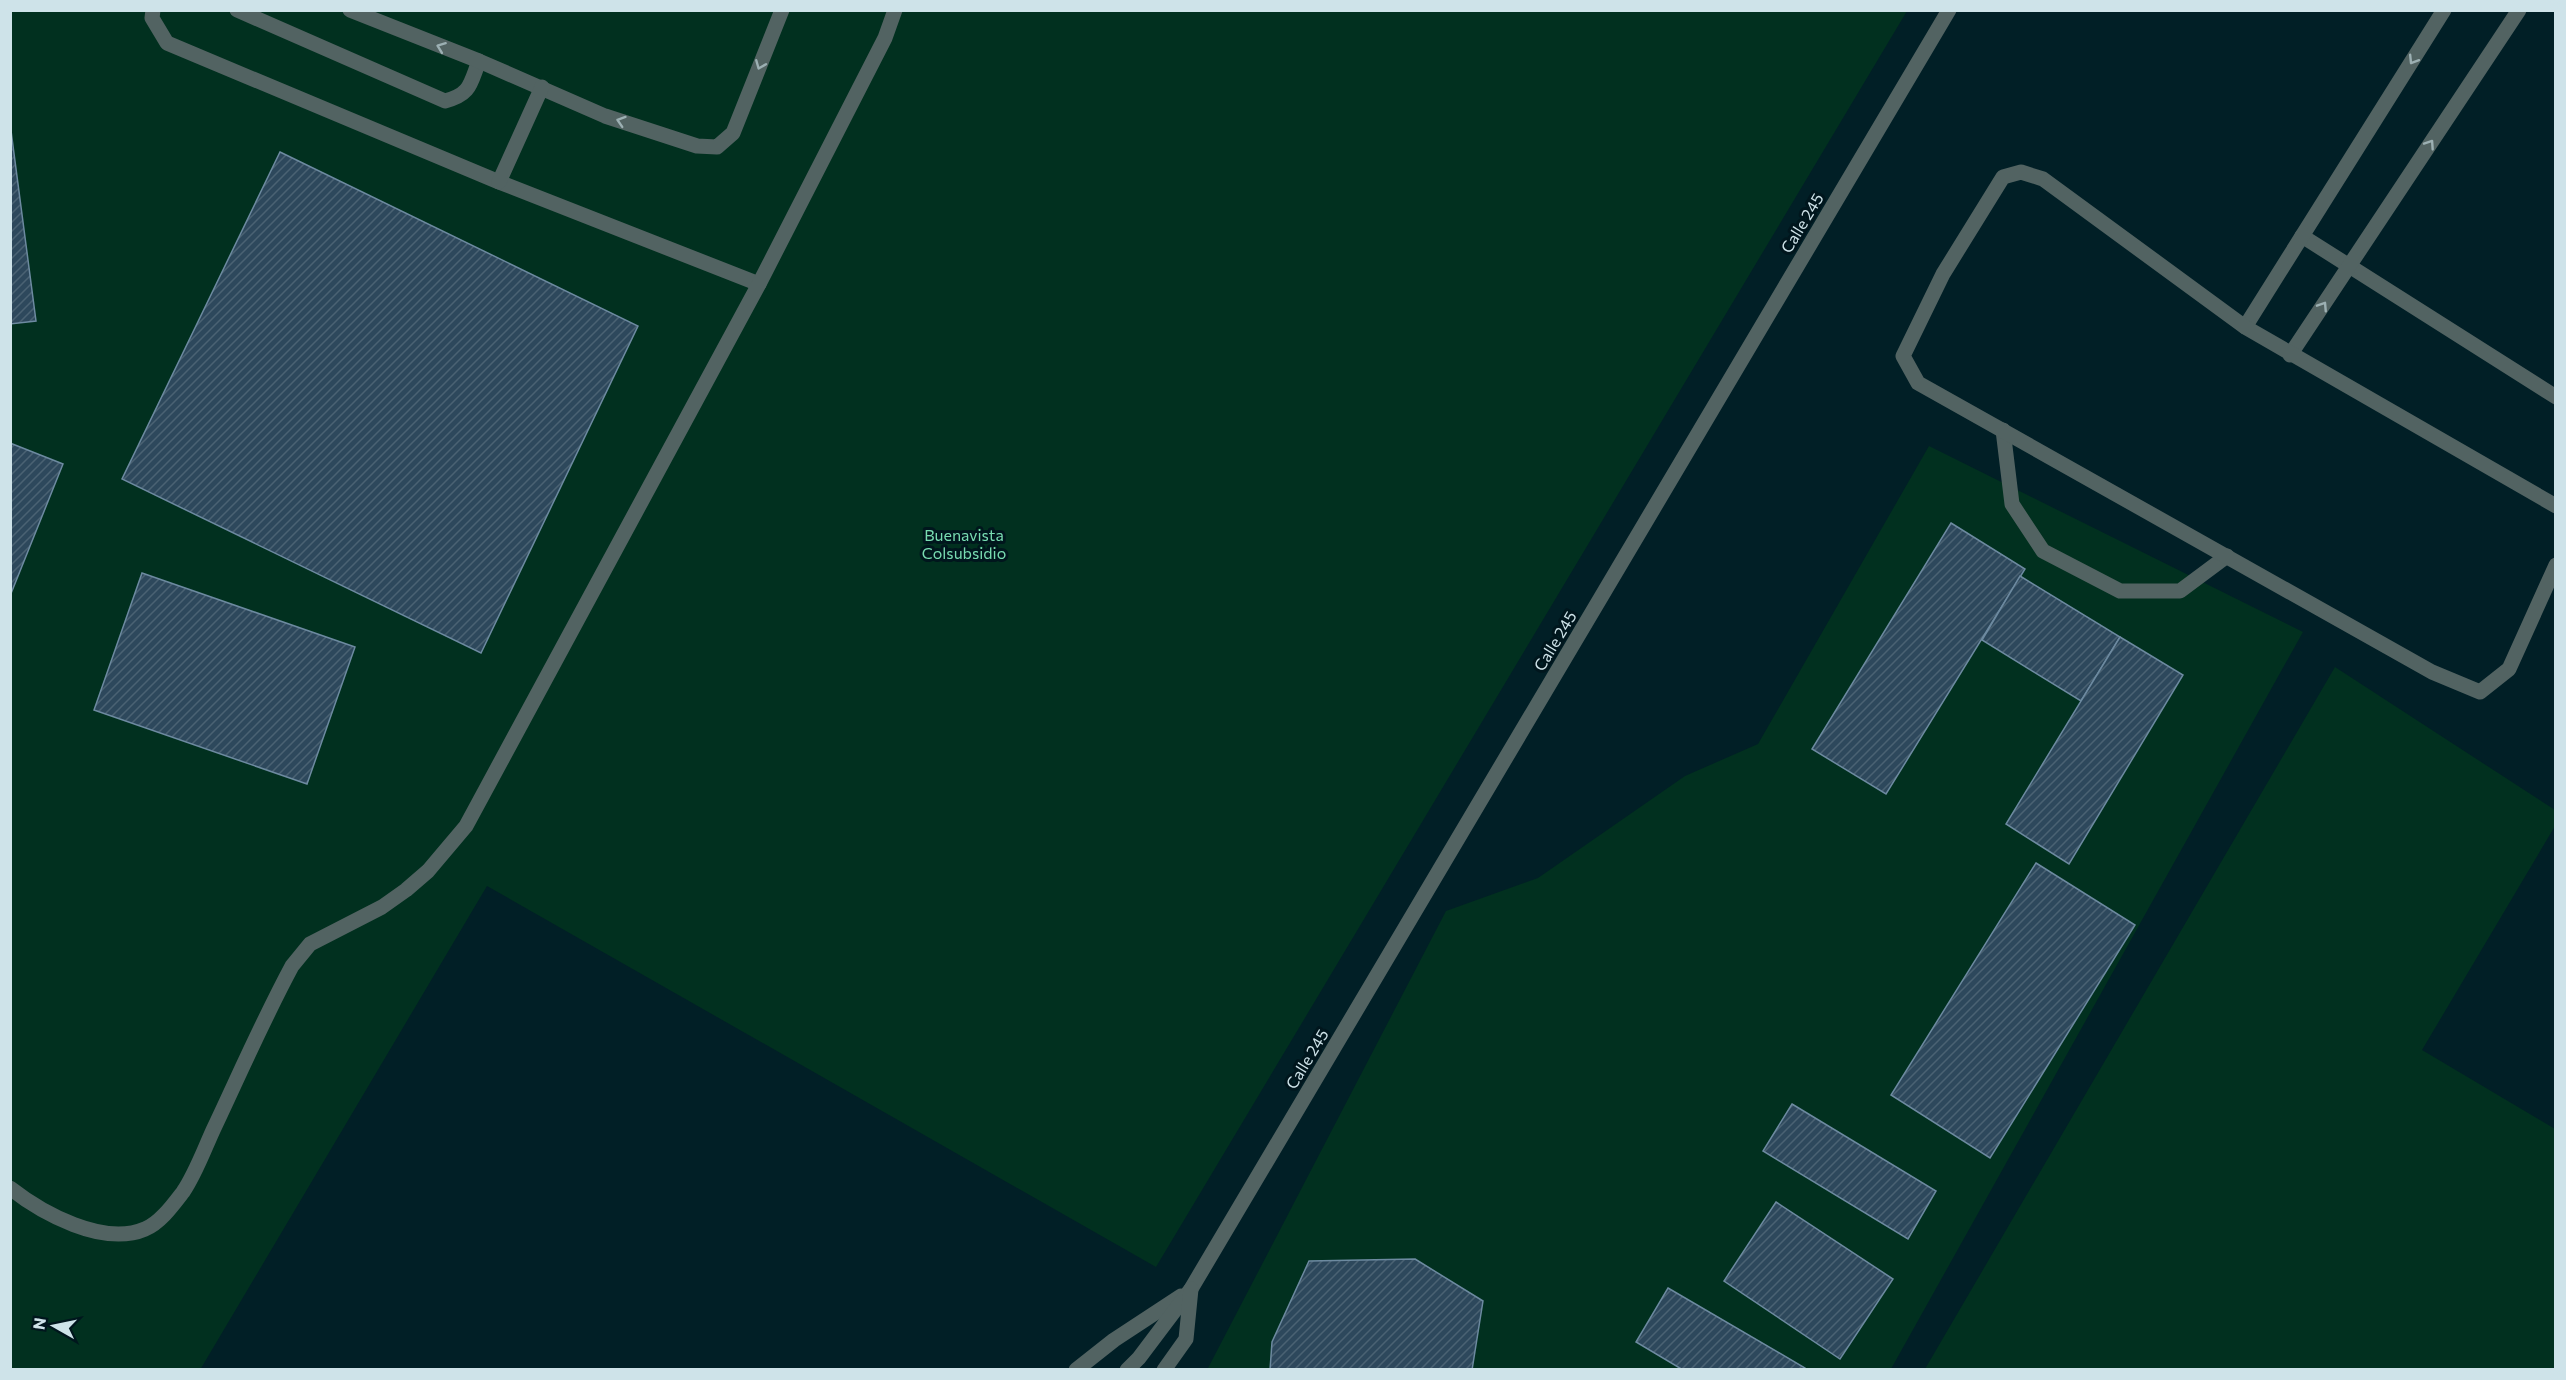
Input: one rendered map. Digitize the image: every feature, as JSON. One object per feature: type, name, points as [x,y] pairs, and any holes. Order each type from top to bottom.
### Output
[{"type":"lane","points":[[153,10],[152,18],[167,44],[499,182],[759,284]]},
{"type":"lane","points":[[237,10],[445,101],[461,97],[469,86],[479,62]]},
{"type":"lane","points":[[350,10],[542,87],[605,116],[697,146],[717,147],[733,133],[782,10]]},
{"type":"lane","points":[[10,1188],[29,1203],[68,1224],[99,1232],[125,1233],[143,1230],[156,1223],[184,1190],[292,966],[310,944],[381,907],[406,890],[428,871],[466,826],[759,284],[885,38],[895,10]]},
{"type":"lane","name":"Calle 245","points":[[1127,1370],[1139,1358],[1191,1289],[1949,10]]},
{"type":"lane","points":[[2245,327],[2444,10]]},
{"type":"lane","points":[[2290,355],[2519,10]]},
{"type":"lane","points":[[499,182],[542,87]]},
{"type":"lane","points":[[2556,506],[2290,355],[2245,327],[2043,179],[2021,172],[2002,177],[1943,274],[1903,356],[1918,383],[2432,672],[2480,692],[2509,669],[2556,565]]},
{"type":"lane","points":[[2302,236],[2556,397]]},
{"type":"lane","points":[[2003,430],[2012,504],[2043,551],[2120,591],[2180,591],[2227,556]]},
{"type":"lane","name":"Calle 245","points":[[1076,1370],[1114,1340],[1191,1289]]},
{"type":"lane","name":"Calle 245","points":[[1164,1370],[1186,1340],[1191,1289]]},
{"type":"green space","name":"Buenavista Colsubsidio","points":[[10,11],[1907,11],[1156,1267],[487,886],[200,1370],[11,1369]]},
{"type":"green space","points":[[1929,446],[2303,632],[1891,1369],[1207,1370],[1446,911],[1538,878],[1685,776],[1758,744]]},
{"type":"green space","points":[[2335,667],[2555,810],[2555,826],[2422,1050],[2555,1129],[2555,1369],[1925,1369]]},
{"type":"building","points":[[10,123],[36,321],[10,324]]},
{"type":"building","points":[[280,152],[638,326],[481,653],[122,479]]},
{"type":"building","points":[[10,443],[63,464],[10,596]]},
{"type":"building","points":[[1951,523],[2025,569],[1886,794],[1812,749]]},
{"type":"building","points":[[142,573],[355,647],[307,784],[94,710]]},
{"type":"building","points":[[2020,576],[2120,637],[2081,701],[1982,640]]},
{"type":"building","points":[[2120,637],[2183,675],[2069,864],[2006,824]]},
{"type":"building","points":[[2036,863],[2135,925],[1990,1158],[1891,1095]]},
{"type":"building","points":[[1792,1104],[1936,1191],[1908,1239],[1763,1151]]},
{"type":"building","points":[[1776,1202],[1893,1279],[1840,1359],[1724,1281]]},
{"type":"building","points":[[1415,1259],[1483,1301],[1472,1370],[1270,1370],[1272,1342],[1309,1261]]},
{"type":"building","points":[[1668,1288],[1805,1368],[1804,1370],[1683,1370],[1636,1342]]}]
